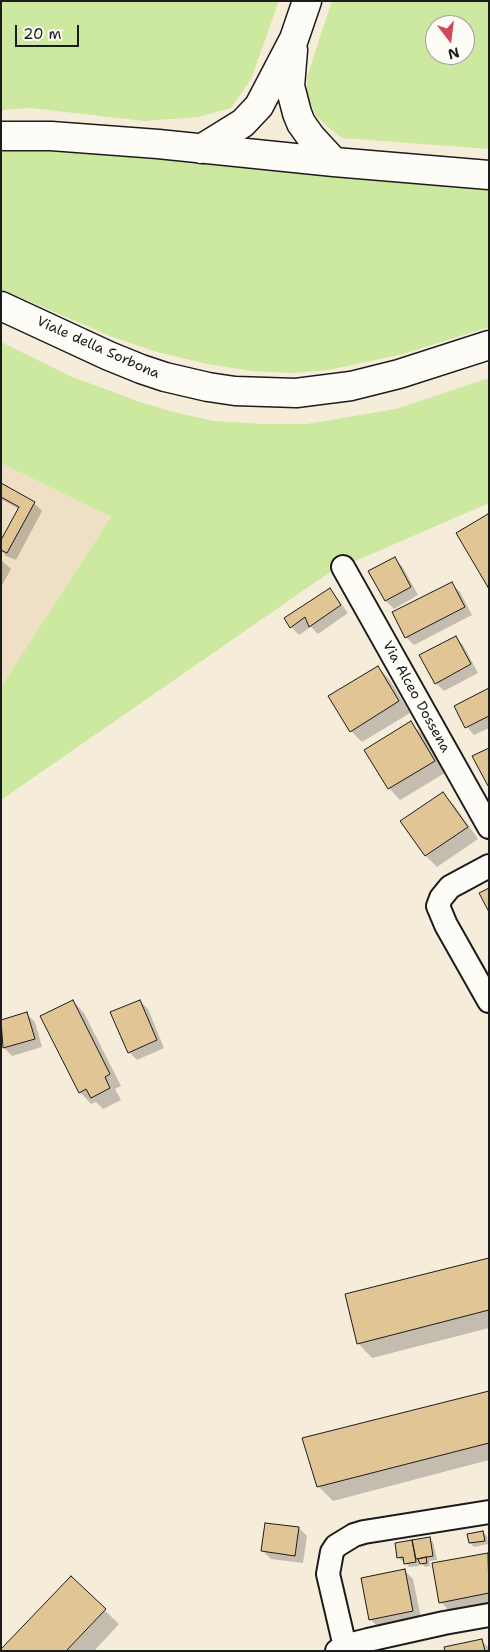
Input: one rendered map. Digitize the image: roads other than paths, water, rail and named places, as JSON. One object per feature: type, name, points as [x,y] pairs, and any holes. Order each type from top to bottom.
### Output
[{"type":"street","points":[[201,149],[233,130],[252,114],[264,98],[294,39],[307,1]]},
{"type":"street","points":[[294,39],[290,86],[294,103],[301,123],[315,142],[334,162]]},
{"type":"street","points":[[4,137],[51,136],[489,175]]},
{"type":"street","name":"Viale della Sorbona","points":[[1,306],[141,369],[173,379],[235,391],[296,393],[351,386],[399,374],[489,345]]},
{"type":"street","name":"Via Alceo Dossena","points":[[343,567],[489,827]]},
{"type":"street","points":[[489,866],[456,883],[444,894],[438,906],[440,915],[489,1001]]},
{"type":"street","points":[[489,1512],[364,1532],[344,1540],[336,1546],[332,1552],[328,1574],[342,1649],[444,1623],[489,1615]]}]
